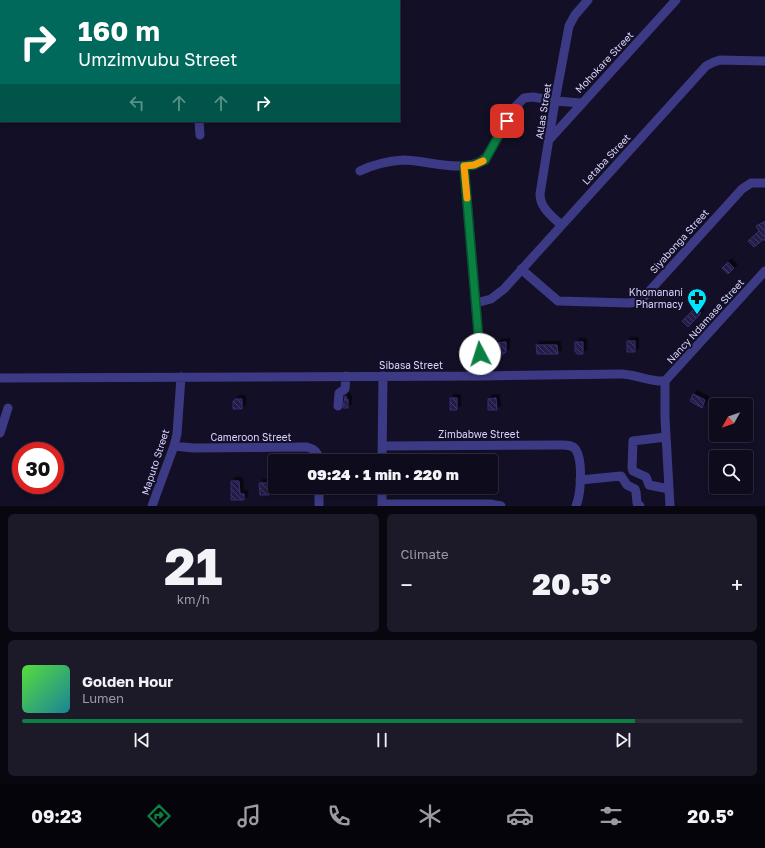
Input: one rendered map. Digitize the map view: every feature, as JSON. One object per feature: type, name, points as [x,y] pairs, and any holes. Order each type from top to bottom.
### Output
[{"type":"street","name":"Atlas Street","points":[[560,225],[545,210],[540,198],[555,101],[569,26],[575,15],[588,0]]},
{"type":"street","name":"Mohokare Street","points":[[549,140],[676,0]]},
{"type":"street","name":"Letaba Street","points":[[476,303],[491,299],[498,294],[706,66],[720,60],[765,61]]},
{"type":"street","points":[[360,171],[370,166],[407,160],[464,166],[478,164],[487,156],[514,108],[520,101],[533,96],[555,101],[581,103]]},
{"type":"street","points":[[200,122],[200,135]]},
{"type":"street","points":[[464,166],[482,376]]},
{"type":"street","name":"Siyabonga Street","points":[[521,269],[558,301],[637,302],[644,297],[742,189],[751,183],[765,183]]},
{"type":"street","name":"Nancy Ndamase Street","points":[[664,381],[679,367],[765,271]]},
{"type":"street","name":"Sibasa Street","points":[[0,378],[626,374],[656,382],[664,381]]},
{"type":"street","points":[[338,406],[339,393],[345,389],[346,376]]},
{"type":"street","points":[[382,454],[383,376]]},
{"type":"street","name":"Maputo Street","points":[[152,506],[174,446],[179,422],[180,377]]},
{"type":"street","points":[[664,381],[670,506]]},
{"type":"street","points":[[0,433],[8,408]]},
{"type":"street","points":[[666,437],[633,441],[632,468],[634,471],[644,476],[649,485],[669,489]]},
{"type":"street","name":"Cameroon Street","points":[[174,446],[193,448],[307,447],[314,450],[317,454]]},
{"type":"street","name":"Zimbabwe Street","points":[[383,446],[572,446],[575,448],[579,459],[580,480]]},
{"type":"street","points":[[576,506],[580,494],[580,480],[621,476],[627,485],[635,489],[637,503],[640,506]]},
{"type":"street","points":[[319,494],[319,506]]},
{"type":"street","points":[[382,494],[382,505],[490,504],[501,506]]},
{"type":"building","points":[[765,221],[765,241],[764,239],[754,247],[748,241],[759,231],[756,226]]},
{"type":"building","points":[[728,262],[734,268],[728,274],[722,268]]},
{"type":"building","points":[[695,308],[701,313],[688,327],[682,321]]},
{"type":"building","points":[[627,341],[635,341],[635,352],[627,352]]},
{"type":"building","points":[[506,342],[506,352],[504,354],[497,354],[497,343]]},
{"type":"building","points":[[575,342],[583,342],[583,354],[577,354],[577,352],[575,352]]},
{"type":"building","points":[[536,345],[557,345],[558,354],[537,354]]},
{"type":"building","points":[[693,394],[705,400],[702,408],[690,401]]},
{"type":"building","points":[[345,396],[346,399],[348,399],[348,408],[343,408]]},
{"type":"building","points":[[450,398],[457,398],[457,410],[450,410]]},
{"type":"building","points":[[496,398],[497,410],[488,410],[488,399]]},
{"type":"building","points":[[235,399],[242,399],[242,409],[233,409],[233,401],[235,401]]},
{"type":"building","points":[[231,481],[239,481],[240,494],[244,494],[244,500],[231,500]]},
{"type":"building","points":[[259,483],[268,483],[269,495],[260,495]]},
{"type":"slow traffic","points":[[467,198],[464,166],[474,165],[483,161]]},
{"type":"place","name":"Khomanani Pharmacy","points":[[697,315]]},
{"type":"route","points":[[480,354],[464,166],[474,165],[485,160],[507,121]]}]
